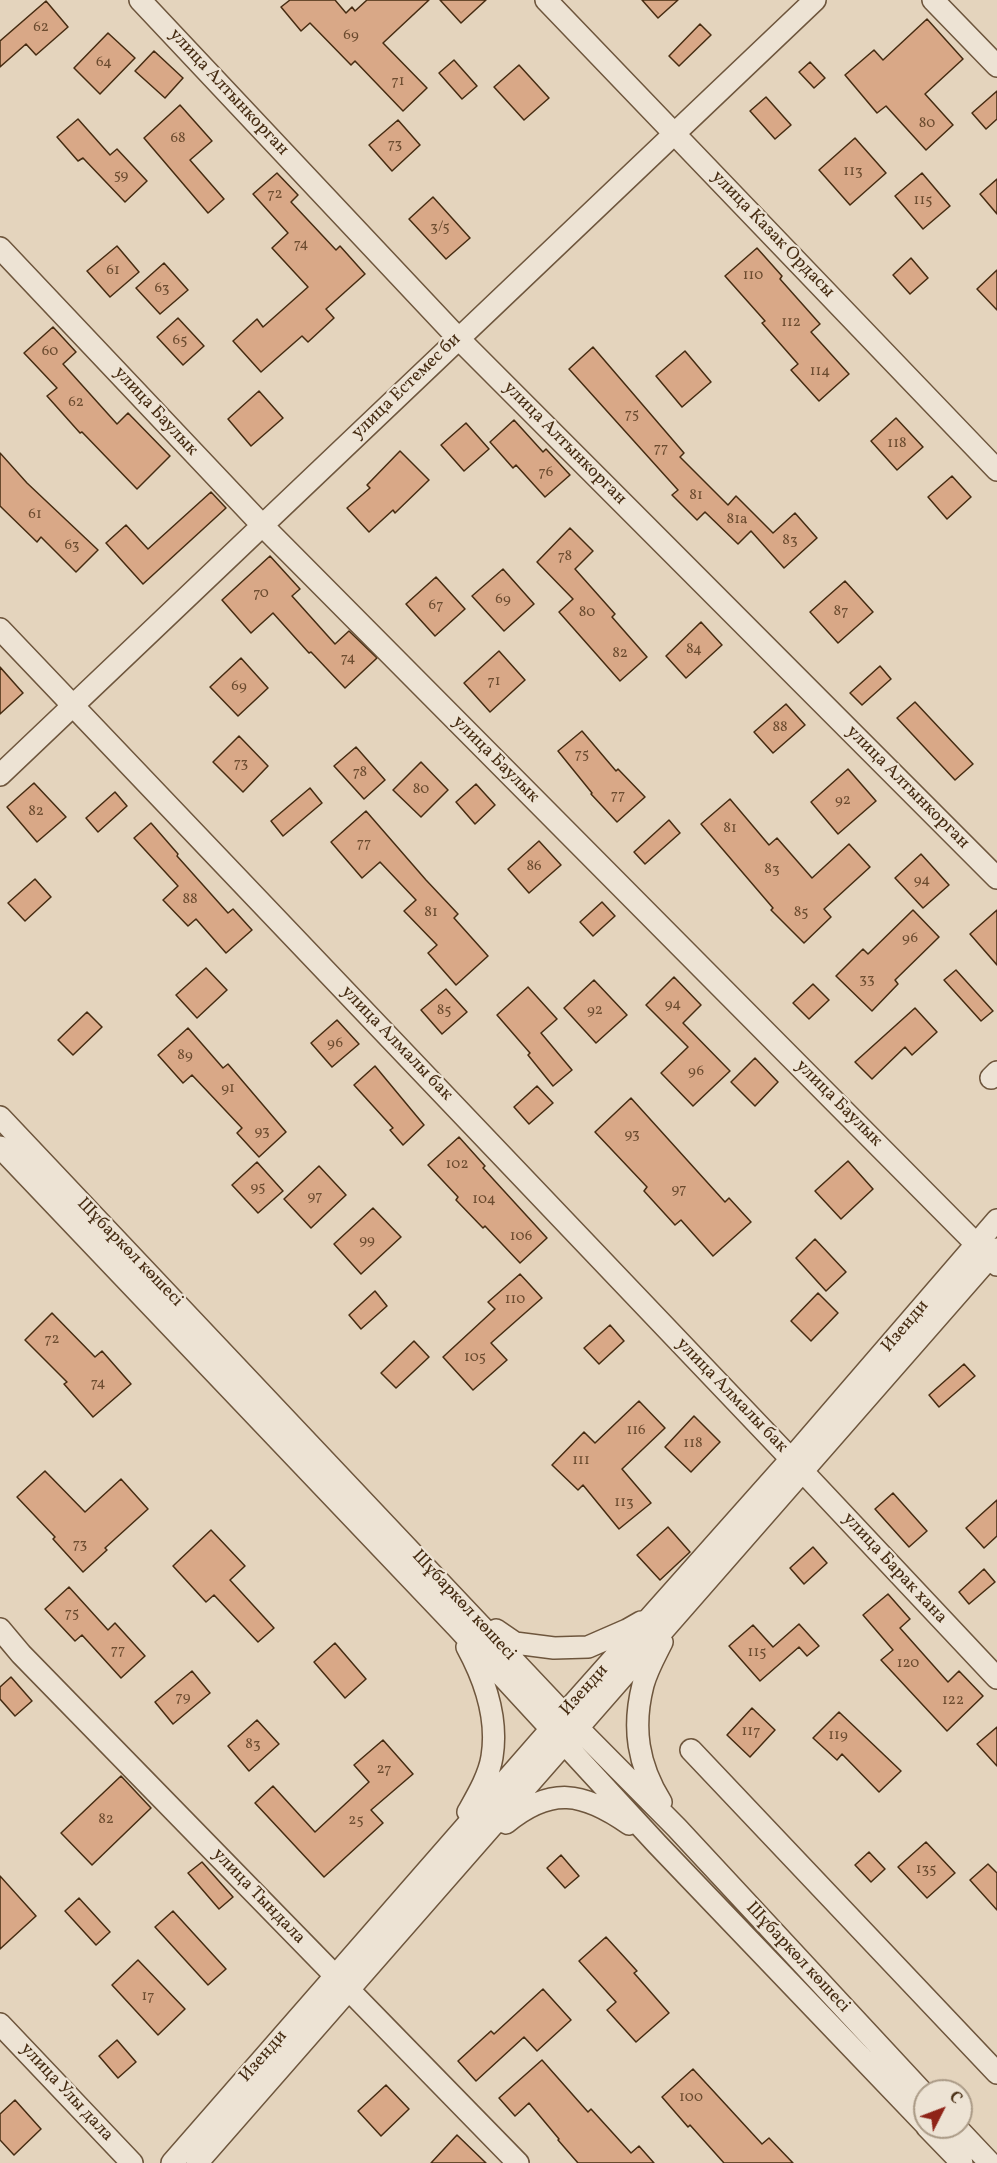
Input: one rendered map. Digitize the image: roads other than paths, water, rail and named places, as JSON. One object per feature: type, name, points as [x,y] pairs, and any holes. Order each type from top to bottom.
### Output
[{"type":"street","name":"улица Алтынкорган","points":[[140,0],[458,338],[997,878]]},
{"type":"street","name":"улица Казак Ордасы","points":[[546,0],[997,470]]},
{"type":"street","name":"улица Естемес би","points":[[0,775],[815,0]]},
{"type":"street","points":[[933,0],[997,66]]},
{"type":"street","name":"улица Баулык","points":[[0,248],[262,525],[990,1254]]},
{"type":"street","name":"улица Алмалы бак","points":[[0,629],[797,1466]]},
{"type":"street","name":"Шұбаркөл көшесі","points":[[0,1117],[565,1728],[657,1844],[913,2112]]},
{"type":"street","name":"Шұбаркөл көшесі","points":[[0,1148],[464,1620]]},
{"type":"street","name":"Изенди","points":[[172,2163],[342,1982],[797,1466],[990,1254],[997,1220]]},
{"type":"street","name":"улица Барак хана","points":[[797,1466],[997,1678]]},
{"type":"street","points":[[464,1620],[515,1643],[554,1648],[588,1647],[662,1618]]},
{"type":"street","points":[[662,1618],[643,1683],[637,1714],[640,1756],[653,1789],[677,1828]]},
{"type":"street","points":[[460,1848],[476,1796],[492,1759],[494,1722],[464,1620]]},
{"type":"street","name":"улица Тындала","points":[[0,1629],[29,1662],[518,2163]]},
{"type":"street","name":"Шұбаркөл көшесі","points":[[565,1728],[677,1828],[913,2082]]},
{"type":"street","points":[[691,1750],[997,2073]]},
{"type":"street","points":[[460,1848],[535,1803],[558,1797],[584,1800],[609,1810],[657,1844]]},
{"type":"street","name":"Изенди","points":[[197,2163],[342,1982]]},
{"type":"street","name":"улица Улы дала","points":[[0,2024],[132,2163]]},
{"type":"street","name":"Шұбаркөл көшесі","points":[[939,2139],[962,2163]]},
{"type":"street","points":[[967,2139],[990,2163]]}]
